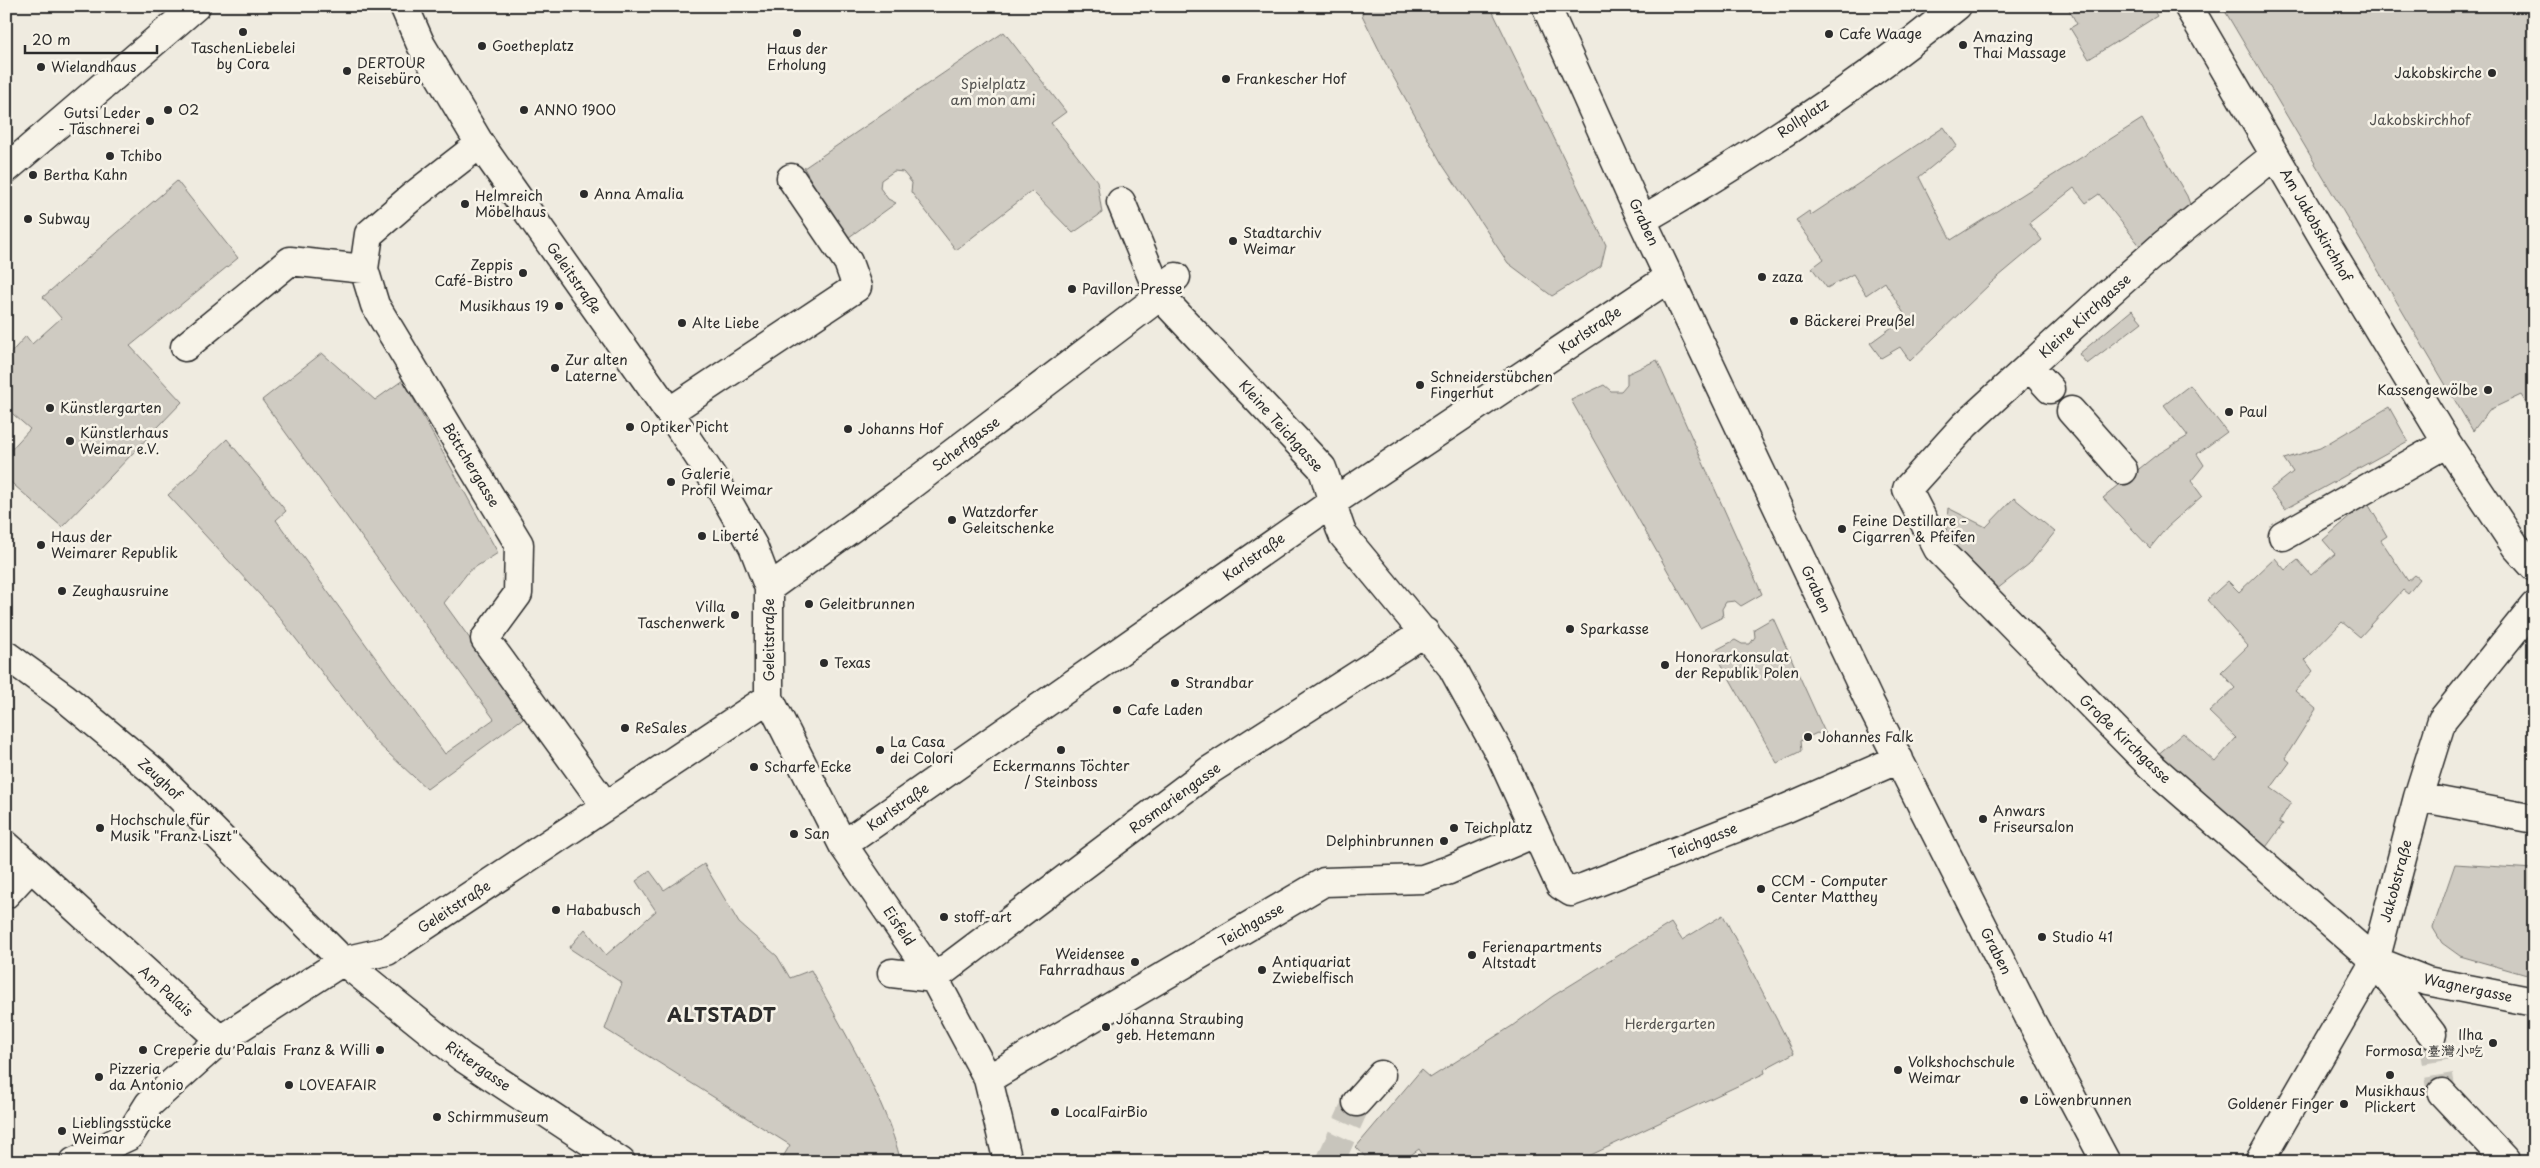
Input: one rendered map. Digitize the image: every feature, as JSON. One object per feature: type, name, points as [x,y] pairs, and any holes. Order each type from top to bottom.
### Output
[{"type":"street","points":[[6,169],[196,6]]},
{"type":"street","name":"Geleitstraße","points":[[342,961],[387,951],[769,698],[770,588],[753,546],[723,493],[668,412],[480,144],[421,45],[404,6]]},
{"type":"street","name":"Graben","points":[[1546,6],[1642,220],[1870,703],[2044,1046],[2106,1162]]},
{"type":"street","name":"Rollplatz","points":[[1642,220],[1711,178],[1895,56],[1957,6]]},
{"type":"street","name":"Am Jakobskirchhof","points":[[2188,6],[2275,156],[2447,443],[2516,547],[2534,566]]},
{"type":"street","name":"Böttchergasse","points":[[480,144],[413,196],[369,234],[364,269],[375,305],[519,544],[518,594],[485,639],[605,805]]},
{"type":"street","name":"Kleine Kirchgasse","points":[[1906,489],[1965,425],[2163,245],[2275,156]]},
{"type":"street","points":[[668,412],[857,287],[848,262],[791,178]]},
{"type":"street","name":"Kleine Teichgasse","points":[[1121,202],[1164,288],[1322,468],[1330,485],[1343,535],[1452,667],[1500,754]]},
{"type":"street","points":[[185,347],[290,261],[364,269]]},
{"type":"street","name":"Karlstraße","points":[[843,845],[1333,502],[1670,277]]},
{"type":"street","name":"Scherfgasse","points":[[770,588],[903,491],[1164,288]]},
{"type":"street","points":[[2029,366],[2050,389]]},
{"type":"street","points":[[2071,411],[2123,470]]},
{"type":"street","points":[[2283,536],[2447,443]]},
{"type":"street","name":"Große Kirchgasse","points":[[1906,489],[1938,549],[2056,671],[2151,766],[2375,961]]},
{"type":"street","name":"Jakobstraße","points":[[2259,1162],[2375,961],[2418,797],[2442,720],[2534,606]]},
{"type":"street","name":"Rosmariengasse","points":[[934,978],[1210,770],[1425,632]]},
{"type":"street","name":"Zeughof","points":[[6,655],[64,697],[159,776],[342,961]]},
{"type":"street","name":"Eisfeld","points":[[769,698],[843,845],[934,978],[988,1079],[1008,1162]]},
{"type":"street","name":"Teichgasse","points":[[1500,754],[1560,885],[1570,892],[1787,808],[1899,759]]},
{"type":"street","points":[[2418,797],[2534,819]]},
{"type":"street","name":"Teichgasse","points":[[988,1079],[1324,882],[1423,879],[1449,870],[1535,833]]},
{"type":"street","name":"Am Palais","points":[[6,845],[220,1040]]},
{"type":"street","points":[[6,894],[31,867]]},
{"type":"street","points":[[74,1162],[126,1149],[149,1104],[220,1040],[342,961]]},
{"type":"street","name":"Rittergasse","points":[[342,961],[462,1057],[621,1162]]},
{"type":"street","points":[[2375,961],[2432,1034]]},
{"type":"street","name":"Wagnergasse","points":[[2375,961],[2427,981],[2534,1002]]},
{"type":"street","points":[[892,973],[934,978]]},
{"type":"street","points":[[1357,1102],[1381,1075]]},
{"type":"street","points":[[2442,1093],[2505,1160]]},
{"type":"green space","points":[[1363,6],[1490,6],[1606,245],[1601,266],[1552,296],[1508,263],[1442,164],[1385,62],[1362,15]]},
{"type":"green space","points":[[2067,6],[2151,6],[2157,16],[2089,59],[2070,28],[2077,24]]},
{"type":"green space","name":"Jakobskirchhof","points":[[2222,6],[2534,6],[2534,416],[2521,395],[2489,410],[2473,431]]},
{"type":"green space","name":"Spielplatz am mon ami","points":[[1004,32],[1066,112],[1051,123],[1097,181],[1102,213],[1073,233],[1032,191],[956,250],[911,192],[912,183],[903,172],[894,171],[881,180],[880,188],[888,199],[896,203],[845,240],[804,168]]},
{"type":"green space","points":[[2142,119],[2187,196],[2191,207],[2141,247],[2099,194],[2086,203],[2074,188],[2029,223],[2042,240],[1992,282],[1910,361],[1900,347],[1881,358],[1870,343],[1906,317],[1885,282],[1866,295],[1853,274],[1827,288],[1812,268],[1824,259],[1796,220],[1809,211],[1811,215],[1944,127],[1957,146],[1919,177],[1951,240]]},
{"type":"green space","points":[[177,181],[238,258],[130,346],[182,402],[62,527],[6,478],[6,455],[30,429],[6,408],[6,358],[26,336],[32,344],[61,318],[43,297]]},
{"type":"green space","points":[[2132,310],[2142,322],[2087,364],[2079,354]]},
{"type":"green space","points":[[322,353],[375,400],[403,380],[498,553],[469,571],[444,603],[526,716],[427,789],[375,741],[272,608],[168,495],[227,439],[286,511],[276,520],[445,754],[494,719],[262,400]]},
{"type":"green space","points":[[1657,360],[1762,594],[1741,606],[1735,601],[1726,602],[1722,609],[1723,617],[1700,628],[1571,400],[1604,385],[1611,391],[1621,391],[1627,384],[1627,374]]},
{"type":"green space","points":[[2190,385],[2227,432],[2197,454],[2204,465],[2191,481],[2202,496],[2167,527],[2150,548],[2103,498],[2155,456],[2188,436],[2164,405]]},
{"type":"green space","points":[[2389,407],[2408,441],[2285,509],[2270,490],[2293,472],[2284,459],[2320,448]]},
{"type":"green space","points":[[2014,498],[2055,532],[2029,564],[1992,593],[1946,539],[1948,508],[1986,527]]},
{"type":"green space","points":[[2367,502],[2387,536],[2381,540],[2408,581],[2415,575],[2420,579],[2408,594],[2403,590],[2360,637],[2342,622],[2305,660],[2313,671],[2295,691],[2316,709],[2285,758],[2290,762],[2271,788],[2291,802],[2279,822],[2283,824],[2264,850],[2156,756],[2183,733],[2215,762],[2236,738],[2209,712],[2235,688],[2221,672],[2248,646],[2207,600],[2228,581],[2239,592],[2275,558],[2285,570],[2298,560],[2311,575],[2335,554],[2323,540]]},
{"type":"green space","points":[[1773,618],[1827,737],[1817,733],[1800,741],[1801,751],[1777,763],[1714,651],[1735,640],[1742,644],[1750,644],[1755,637],[1754,629]]},
{"type":"green space","points":[[704,864],[739,923],[777,956],[790,978],[811,970],[862,1064],[894,1137],[901,1162],[780,1162],[790,1145],[605,1029],[622,983],[569,948],[585,929],[606,955],[656,911],[636,881],[650,871],[664,890]]},
{"type":"green space","points":[[2455,864],[2534,869],[2534,977],[2460,956],[2442,943],[2433,928]]},
{"type":"green space","name":"Herdergarten","points":[[1723,915],[1794,1053],[1764,1069],[1765,1073],[1576,1162],[1428,1162],[1419,1149],[1401,1162],[1370,1162],[1356,1147],[1421,1070],[1430,1078],[1512,1026],[1553,996],[1671,923],[1682,940]]},
{"type":"tunnel","points":[[2432,1034],[2442,1093]]},
{"type":"tunnel","points":[[1330,1162],[1357,1102]]},
{"type":"place","name":"TaschenLiebelei by Cora","points":[[243,32]]},
{"type":"place","name":"Haus der Erholung","points":[[797,33]]},
{"type":"place","name":"Cafe Waage","points":[[1829,34]]},
{"type":"place","name":"Amazing Thai Massage","points":[[1963,45]]},
{"type":"place","name":"Goetheplatz","points":[[482,46]]},
{"type":"place","name":"Wielandhaus","points":[[41,67]]},
{"type":"place","name":"DERTOUR Reisebüro","points":[[347,71]]},
{"type":"place","name":"Jakobskirche","points":[[2492,73]]},
{"type":"place","name":"Frankescher Hof","points":[[1226,79]]},
{"type":"place","name":"O2","points":[[168,110]]},
{"type":"place","name":"ANNO 1900","points":[[524,110]]},
{"type":"place","name":"Gutsi Leder - Täschnerei","points":[[150,121]]},
{"type":"place","name":"Tchibo","points":[[110,156]]},
{"type":"place","name":"Bertha Kahn","points":[[33,175]]},
{"type":"place","name":"Anna Amalia","points":[[584,194]]},
{"type":"place","name":"Helmreich Möbelhaus","points":[[465,204]]},
{"type":"place","name":"Subway","points":[[28,219]]},
{"type":"place","name":"Stadtarchiv Weimar","points":[[1233,241]]},
{"type":"place","name":"Zeppis Café-Bistro","points":[[523,273]]},
{"type":"place","name":"zaza","points":[[1762,277]]},
{"type":"place","name":"Pavillon-Presse","points":[[1072,289]]},
{"type":"place","name":"Musikhaus 19","points":[[559,306]]},
{"type":"place","name":"Bäckerei Preußel","points":[[1794,321]]},
{"type":"place","name":"Alte Liebe","points":[[682,323]]},
{"type":"place","name":"Zur alten Laterne","points":[[555,368]]},
{"type":"place","name":"Schneiderstübchen Fingerhut","points":[[1420,385]]},
{"type":"place","name":"Kassengewölbe","points":[[2488,390]]},
{"type":"place","name":"Künstlergarten","points":[[50,408]]},
{"type":"place","name":"Paul","points":[[2229,412]]},
{"type":"place","name":"Optiker Picht","points":[[630,427]]},
{"type":"place","name":"Johanns Hof","points":[[848,429]]},
{"type":"place","name":"Künstlerhaus Weimar e.V.","points":[[70,441]]},
{"type":"place","name":"Galerie Profil Weimar","points":[[671,482]]},
{"type":"place","name":"Watzdorfer Geleitschenke","points":[[952,520]]},
{"type":"place","name":"Feine Destillare - Cigarren & Pfeifen","points":[[1842,529]]},
{"type":"place","name":"Liberté","points":[[702,536]]},
{"type":"place","name":"Haus der Weimarer Republik","points":[[41,545]]},
{"type":"place","name":"Zeughausruine","points":[[62,591]]},
{"type":"place","name":"Geleitbrunnen","points":[[809,604]]},
{"type":"place","name":"Villa Taschenwerk","points":[[735,615]]},
{"type":"place","name":"Sparkasse","points":[[1570,629]]},
{"type":"place","name":"Texas","points":[[824,663]]},
{"type":"place","name":"Honorarkonsulat der Republik Polen","points":[[1665,665]]},
{"type":"place","name":"Strandbar","points":[[1175,683]]},
{"type":"place","name":"Cafe Laden","points":[[1117,710]]},
{"type":"place","name":"ReSales","points":[[625,728]]},
{"type":"place","name":"Johannes Falk","points":[[1808,737]]},
{"type":"place","name":"La Casa dei Colori","points":[[880,750]]},
{"type":"place","name":"Eckermanns Töchter / Steinboss","points":[[1061,750]]},
{"type":"place","name":"Scharfe Ecke","points":[[754,767]]},
{"type":"place","name":"Anwars Friseursalon","points":[[1983,819]]},
{"type":"place","name":"Hochschule für Musik \"Franz Liszt\"","points":[[100,828]]},
{"type":"place","name":"Teichplatz","points":[[1454,828]]},
{"type":"place","name":"San","points":[[794,834]]},
{"type":"place","name":"Delphinbrunnen","points":[[1444,841]]},
{"type":"place","name":"CCM - Computer Center Matthey","points":[[1761,889]]},
{"type":"place","name":"Hababusch","points":[[556,910]]},
{"type":"place","name":"stoff-art","points":[[944,917]]},
{"type":"place","name":"Studio 41","points":[[2042,937]]},
{"type":"place","name":"Ferienapartments Altstadt","points":[[1472,955]]},
{"type":"place","name":"Weidensee Fahrradhaus","points":[[1135,962]]},
{"type":"place","name":"Antiquariat Zwiebelfisch","points":[[1262,970]]},
{"type":"place","name":"Johanna Straubing geb. Hetemann","points":[[1106,1027]]},
{"type":"place","name":"Ilha Formosa 臺灣小吃","points":[[2493,1043]]},
{"type":"place","name":"Creperie du Palais","points":[[143,1050]]},
{"type":"place","name":"Franz & Willi","points":[[380,1050]]},
{"type":"place","name":"Volkshochschule Weimar","points":[[1898,1070]]},
{"type":"place","name":"Musikhaus Plickert","points":[[2390,1075]]},
{"type":"place","name":"Pizzeria da Antonio","points":[[99,1077]]},
{"type":"place","name":"LOVEAFAIR","points":[[289,1085]]},
{"type":"place","name":"Löwenbrunnen","points":[[2024,1100]]},
{"type":"place","name":"Goldener Finger","points":[[2344,1104]]},
{"type":"place","name":"LocalFairBio","points":[[1055,1112]]},
{"type":"place","name":"Schirmmuseum","points":[[437,1117]]},
{"type":"place","name":"Lieblingsstücke Weimar","points":[[62,1131]]},
{"type":"district","name":"ALTSTADT","points":[[722,1015]]}]
